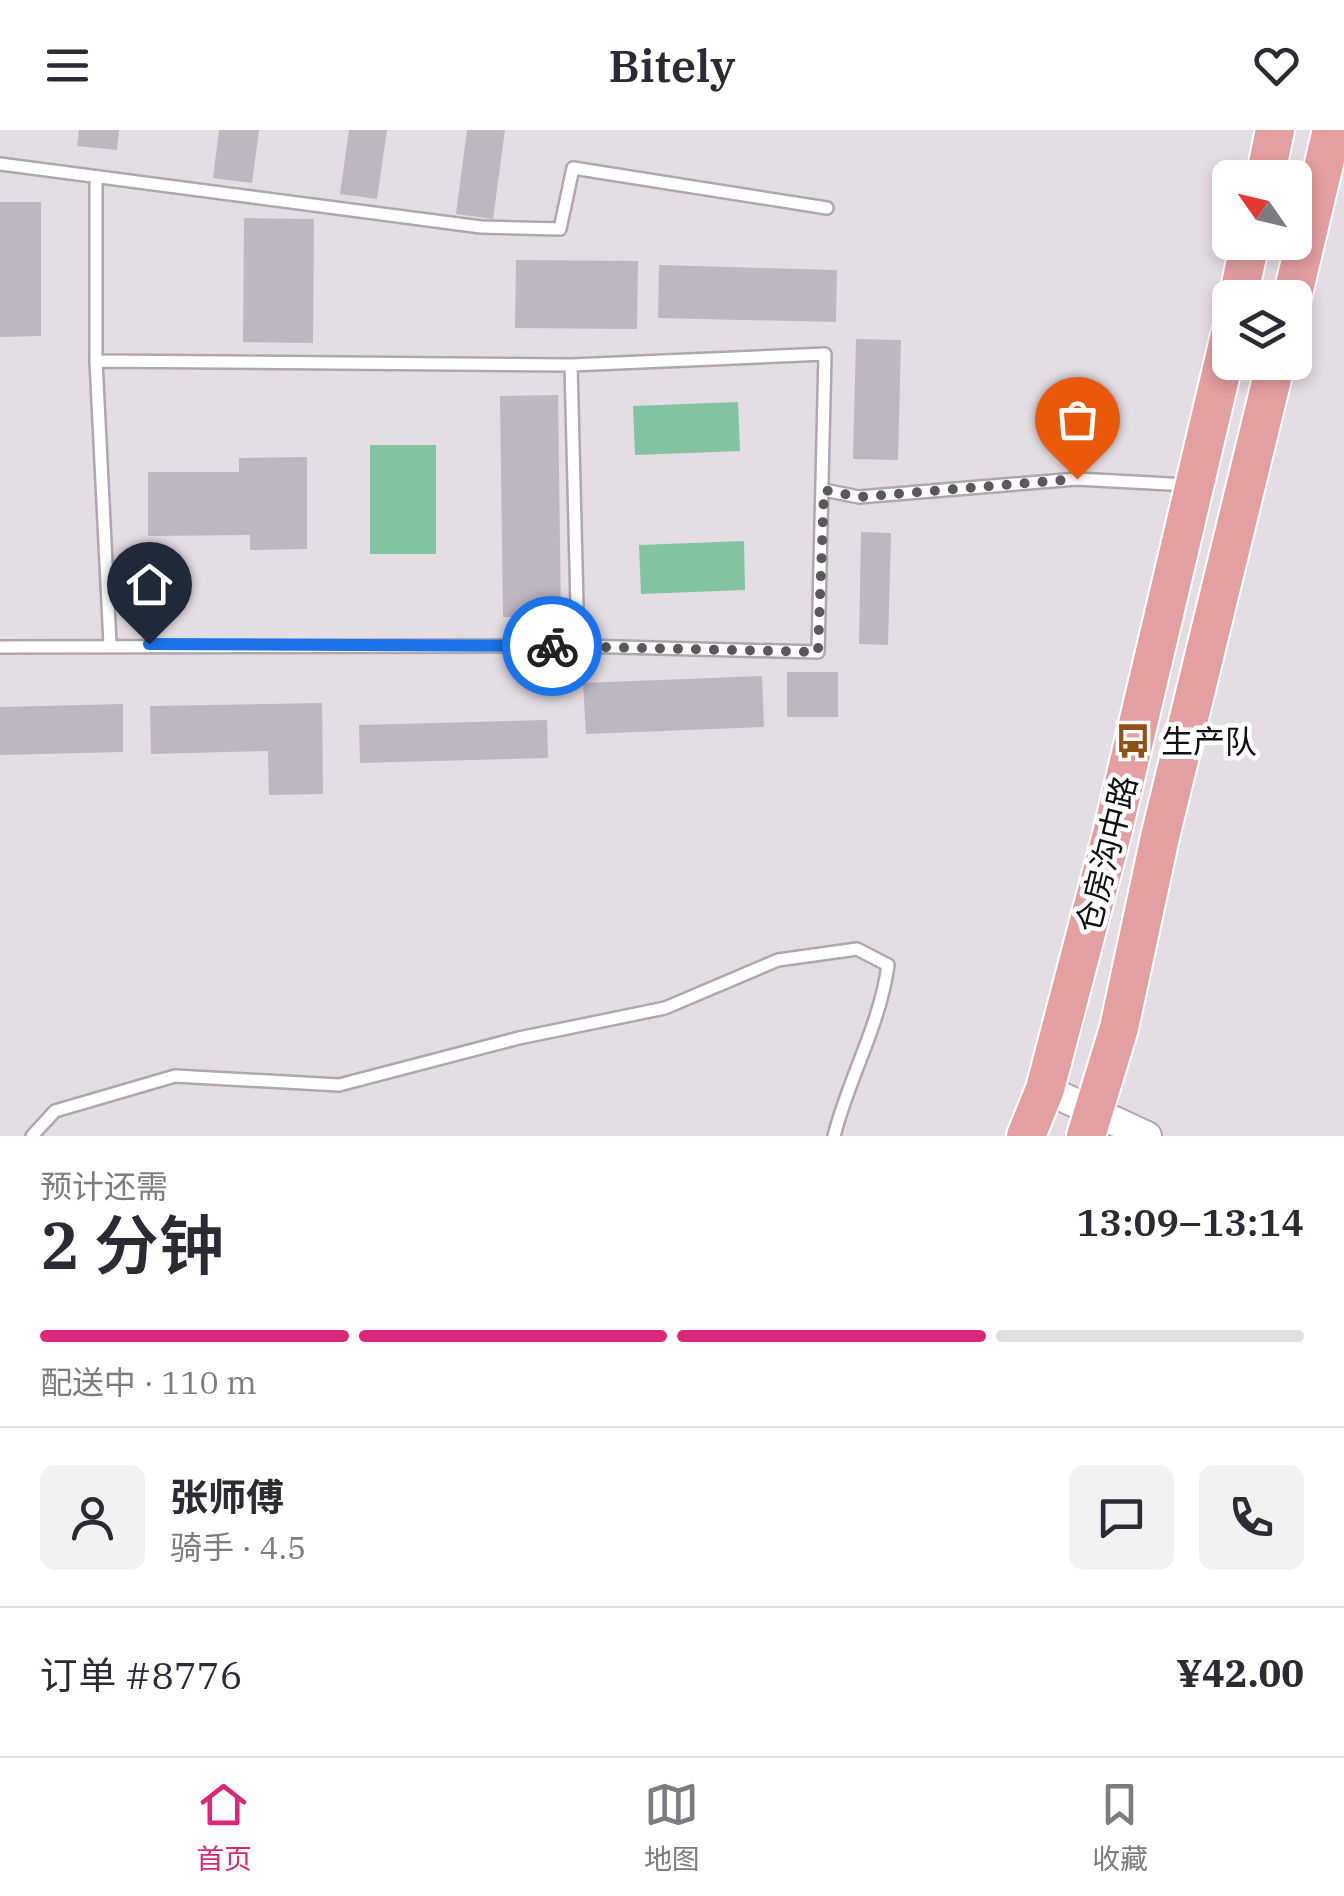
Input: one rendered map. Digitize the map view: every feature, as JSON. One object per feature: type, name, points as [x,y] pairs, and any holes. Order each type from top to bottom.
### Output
[{"type":"highway","points":[[1269,160],[1275,130]]},
{"type":"highway","points":[[1296,280],[1332,130]]},
{"type":"highway","name":"仓房沟中路","points":[[1026,1136],[1045,1089],[1220,380]]},
{"type":"highway","name":"仓房沟中路","points":[[1092,1123],[1272,380]]},
{"type":"street","points":[[1045,1089],[1092,1123],[1147,1136]]},
{"type":"lane","points":[[0,164],[480,228],[560,229],[573,168],[828,208]]},
{"type":"lane","points":[[96,178],[96,361],[110,644]]},
{"type":"lane","points":[[0,647],[578,646],[818,652],[826,354],[571,365],[96,361]]},
{"type":"lane","points":[[571,365],[578,646]]},
{"type":"lane","points":[[824,490],[859,497],[1077,479],[1197,485]]},
{"type":"lane","points":[[32,1136],[54,1111],[174,1076],[338,1085],[518,1038],[665,1008],[778,960],[857,949],[888,966],[883,1006],[846,1090],[834,1136]]},
{"type":"green space","points":[[738,402],[740,451],[635,455],[633,406]]},
{"type":"green space","points":[[370,445],[436,445],[436,554],[370,554]]},
{"type":"green space","points":[[744,541],[745,590],[641,594],[639,545]]},
{"type":"building","points":[[79,130],[119,130],[117,150],[77,146]]},
{"type":"building","points":[[219,130],[259,130],[252,183],[213,178]]},
{"type":"building","points":[[349,130],[387,130],[377,199],[340,194]]},
{"type":"building","points":[[467,130],[505,130],[493,219],[456,214]]},
{"type":"building","points":[[0,202],[41,202],[41,336],[0,337]]},
{"type":"building","points":[[244,218],[314,219],[313,343],[243,342]]},
{"type":"building","points":[[516,260],[638,261],[637,329],[515,328]]},
{"type":"building","points":[[659,265],[837,270],[836,322],[658,318]]},
{"type":"building","points":[[856,339],[901,340],[898,460],[853,459]]},
{"type":"building","points":[[558,395],[561,616],[503,617],[500,396]]},
{"type":"building","points":[[307,457],[307,549],[250,550],[250,535],[148,536],[148,472],[239,472],[239,458]]},
{"type":"building","points":[[861,532],[891,533],[888,645],[859,644]]},
{"type":"building","points":[[787,672],[838,672],[838,717],[787,717]]},
{"type":"building","points":[[762,676],[764,727],[586,734],[583,683]]},
{"type":"building","points":[[322,703],[323,794],[269,795],[268,751],[151,754],[150,706]]},
{"type":"building","points":[[123,704],[123,752],[0,755],[0,707]]},
{"type":"building","points":[[547,720],[548,758],[360,763],[359,725]]},
{"type":"way so far","points":[[552,646],[818,652],[824,490],[859,497],[1077,479]]},
{"type":"place","name":"生产队","points":[[1133,741]]},
{"type":"route","points":[[149,644],[552,646]]}]
